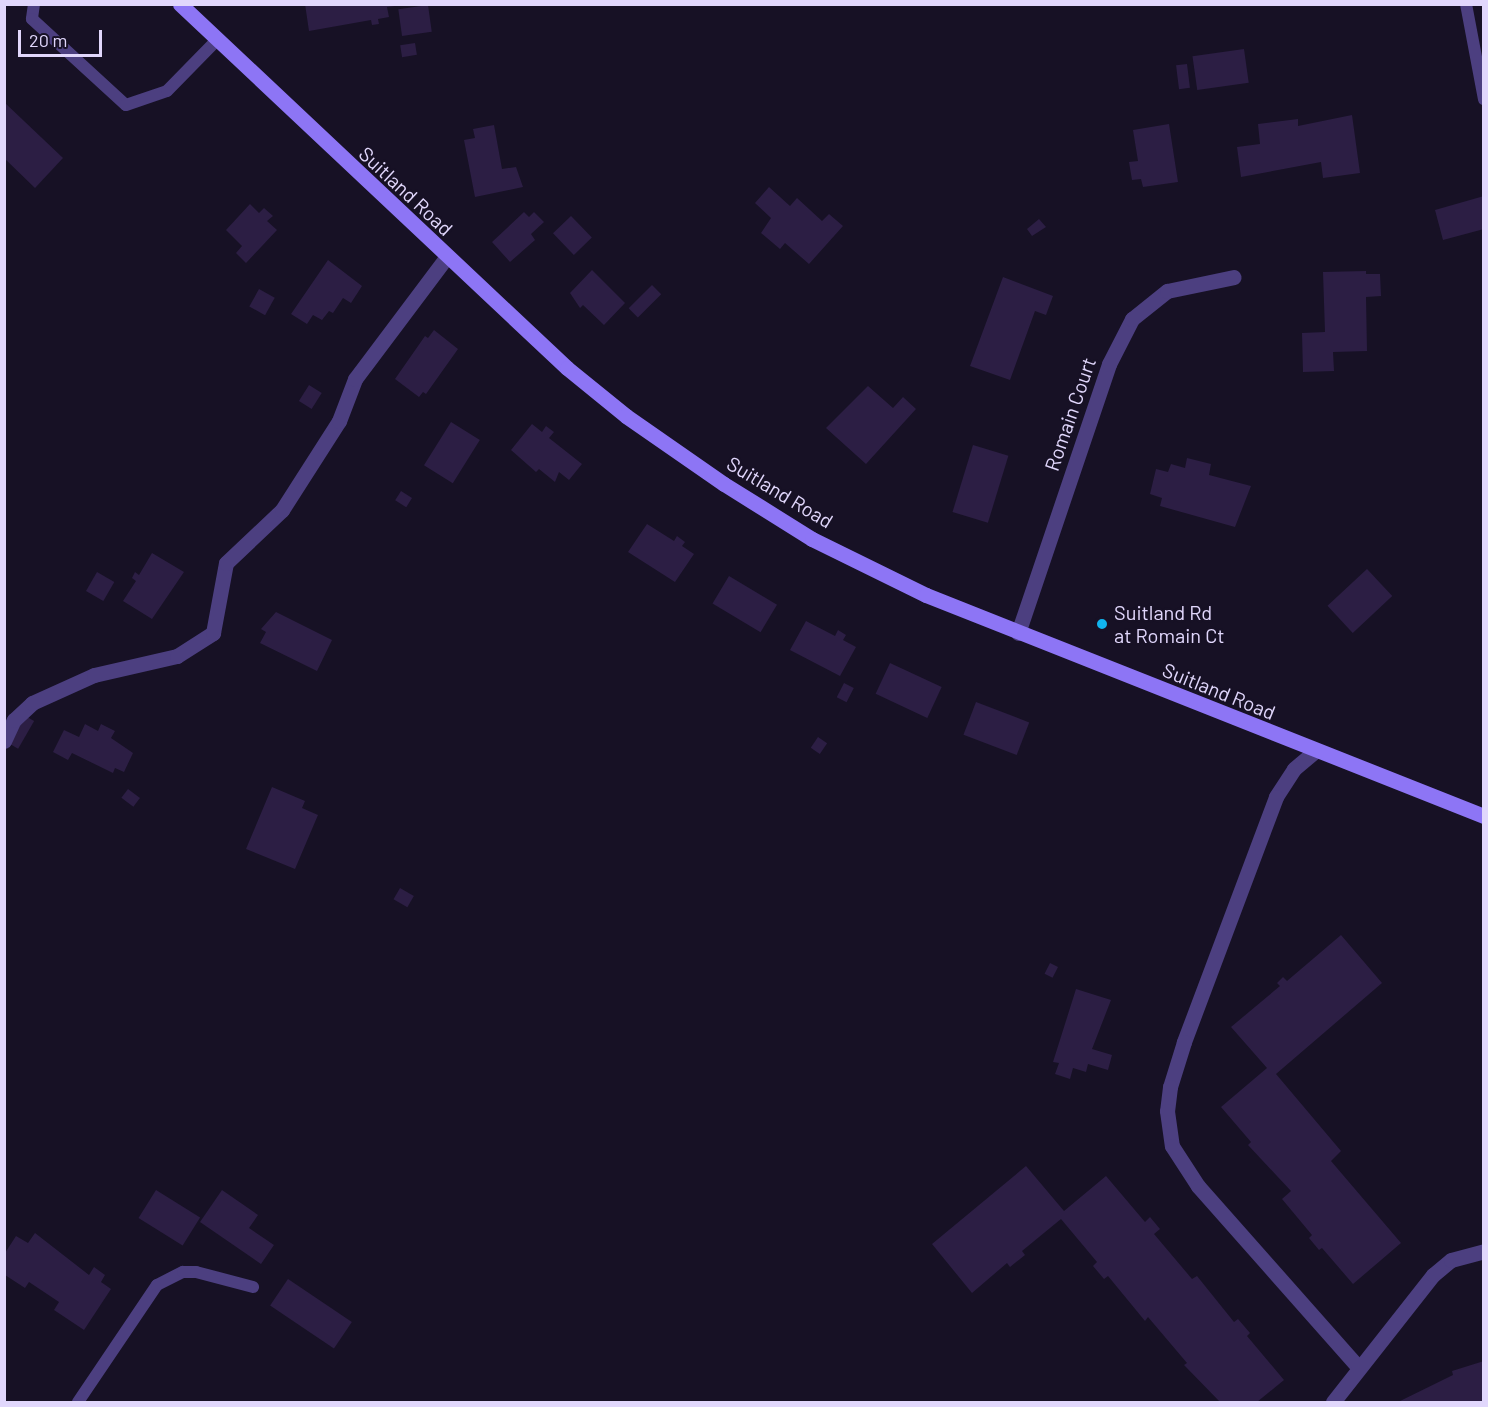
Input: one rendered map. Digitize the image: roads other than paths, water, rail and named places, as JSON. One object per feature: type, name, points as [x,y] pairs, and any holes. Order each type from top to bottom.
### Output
[{"type":"main road","name":"Suitland Road","points":[[180,4],[446,258],[626,416],[724,484],[823,544],[927,595],[1314,752],[1484,816]]},
{"type":"street","points":[[4,741],[14,720],[32,703],[94,675],[177,656],[213,633],[226,564],[282,510],[339,421],[355,379],[446,258]]},
{"type":"street","name":"Romain Court","points":[[1018,633],[1109,364],[1132,319],[1167,291],[1234,277]]},
{"type":"street","points":[[1314,752],[1294,769],[1272,808],[1184,1042],[1170,1087],[1167,1111],[1172,1146],[1198,1186],[1358,1367]]},
{"type":"street","points":[[1333,1402],[1358,1367],[1433,1275],[1451,1260],[1484,1251]]},
{"type":"lane","points":[[34,4],[32,19],[126,105],[167,91],[217,40]]},
{"type":"lane","points":[[1466,4],[1484,99]]},
{"type":"lane","points":[[78,1402],[158,1285],[183,1272],[196,1272],[253,1287]]},
{"type":"place","name":"Suitland Rd at Romain Ct","points":[[1102,624]]}]
